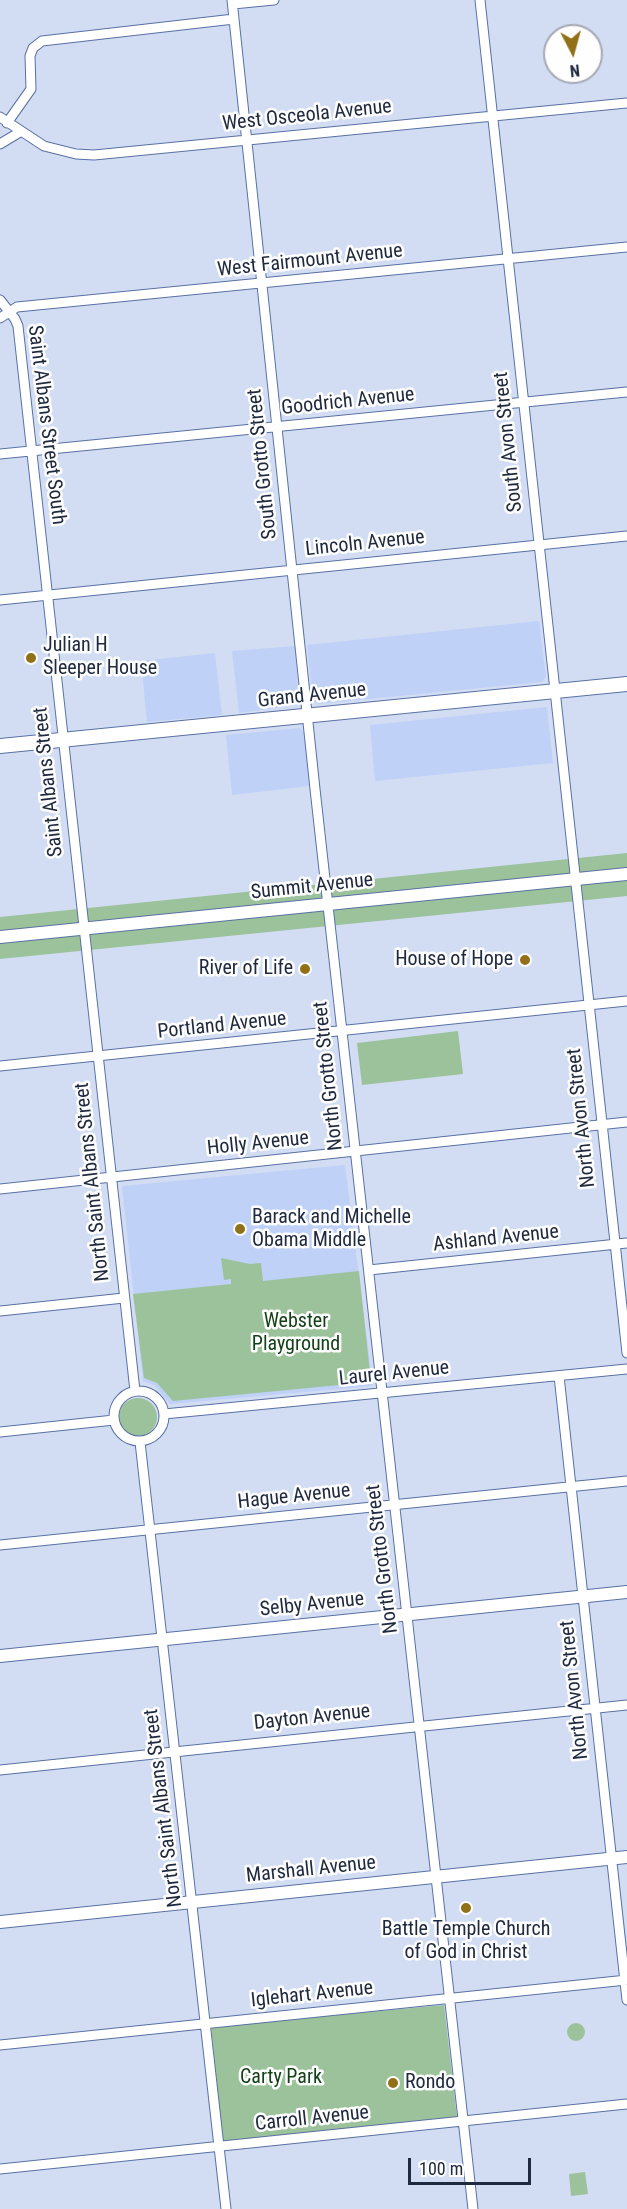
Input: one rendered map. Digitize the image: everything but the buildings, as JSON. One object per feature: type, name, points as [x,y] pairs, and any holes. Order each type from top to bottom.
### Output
[{"type":"main road","name":"Grand Avenue","points":[[0,746],[627,684]]},
{"type":"street","points":[[232,2],[274,0]]},
{"type":"street","name":"South Avon Street","points":[[480,0],[574,879]]},
{"type":"street","name":"South Grotto Street","points":[[232,2],[328,905]]},
{"type":"street","points":[[4,120],[31,89],[30,57],[33,48],[42,40],[234,19]]},
{"type":"street","name":"West Osceola Avenue","points":[[4,120],[44,146],[61,151],[94,155],[627,103]]},
{"type":"street","points":[[0,144],[20,132]]},
{"type":"street","name":"West Fairmount Avenue","points":[[9,310],[17,307],[627,247]]},
{"type":"street","name":"Saint Albans Street South","points":[[0,300],[18,326],[48,595]]},
{"type":"street","points":[[0,318],[9,310]]},
{"type":"street","name":"Goodrich Avenue","points":[[0,454],[627,392]]},
{"type":"street","name":"Lincoln Avenue","points":[[0,600],[627,536]]},
{"type":"street","name":"Saint Albans Street","points":[[48,595],[82,929]]},
{"type":"street","name":"Summit Avenue","points":[[0,937],[627,874]]},
{"type":"street","name":"North Avon Street","points":[[574,879],[627,1353]]},
{"type":"street","name":"North Grotto Street","points":[[328,905],[473,2209]]},
{"type":"street","name":"North Saint Albans Street","points":[[82,929],[135,1391]]},
{"type":"street","name":"Portland Avenue","points":[[0,1066],[627,1001]]},
{"type":"street","name":"Holly Avenue","points":[[0,1189],[627,1122]]},
{"type":"street","name":"Ashland Avenue","points":[[369,1270],[627,1243]]},
{"type":"street","points":[[0,1311],[124,1298]]},
{"type":"street","name":"Laurel Avenue","points":[[164,1414],[627,1369]]},
{"type":"street","name":"North Avon Street","points":[[559,1376],[627,2000]]},
{"type":"street","points":[[135,1391],[151,1395],[162,1407],[164,1414],[158,1433],[140,1442],[124,1437],[114,1420],[117,1402],[123,1396],[135,1391]]},
{"type":"street","points":[[0,1432],[114,1420]]},
{"type":"street","name":"North Saint Albans Street","points":[[140,1442],[194,1902],[226,2209]]},
{"type":"street","name":"Hague Avenue","points":[[0,1545],[627,1481]]},
{"type":"street","name":"Selby Avenue","points":[[0,1656],[627,1592]]},
{"type":"street","name":"Dayton Avenue","points":[[0,1770],[627,1705]]},
{"type":"street","name":"Marshall Avenue","points":[[0,1922],[627,1857]]},
{"type":"street","name":"Iglehart Avenue","points":[[0,2045],[626,1980]]},
{"type":"street","name":"Carroll Avenue","points":[[0,2169],[627,2104]]},
{"type":"shaded area","points":[[539,621],[546,677],[542,682],[318,704],[313,701],[307,645]]},
{"type":"shaded area","points":[[295,646],[299,705],[239,713],[232,651]]},
{"type":"shaded area","points":[[215,653],[222,715],[147,722],[141,661]]},
{"type":"shaded area","points":[[547,707],[553,763],[375,781],[370,725]]},
{"type":"shaded area","points":[[300,728],[305,734],[310,786],[232,795],[226,735]]},
{"type":"shaded area","points":[[345,1165],[373,1386],[170,1404],[154,1385],[143,1381],[122,1186]]},
{"type":"green space","points":[[627,853],[627,896],[0,959],[0,917]]},
{"type":"green space","points":[[458,1031],[463,1074],[362,1085],[357,1043]]},
{"type":"green space","name":"Webster Playground","points":[[221,1258],[250,1264],[261,1263],[263,1281],[359,1271],[371,1382],[173,1401],[157,1383],[144,1378],[133,1294],[231,1284],[231,1279],[224,1280]]},
{"type":"green space","points":[[138,1398],[152,1403],[157,1417],[152,1431],[138,1436],[124,1431],[119,1417],[124,1403]]},
{"type":"green space","name":"Carty Park","points":[[444,2005],[457,2117],[223,2142],[211,2027]]},
{"type":"green space","points":[[576,2023],[582,2026],[585,2032],[582,2038],[576,2041],[570,2038],[567,2032],[570,2026]]},
{"type":"green space","points":[[585,2172],[588,2194],[571,2196],[569,2174]]},
{"type":"place","name":"Julian H Sleeper House","points":[[31,658]]},
{"type":"place","name":"House of Hope","points":[[525,960]]},
{"type":"place","name":"River of Life","points":[[305,969]]},
{"type":"place","name":"Barack and Michelle Obama Middle","points":[[240,1229]]},
{"type":"place","name":"Battle Temple Church of God in Christ","points":[[466,1908]]},
{"type":"place","name":"Rondo","points":[[393,2083]]}]
